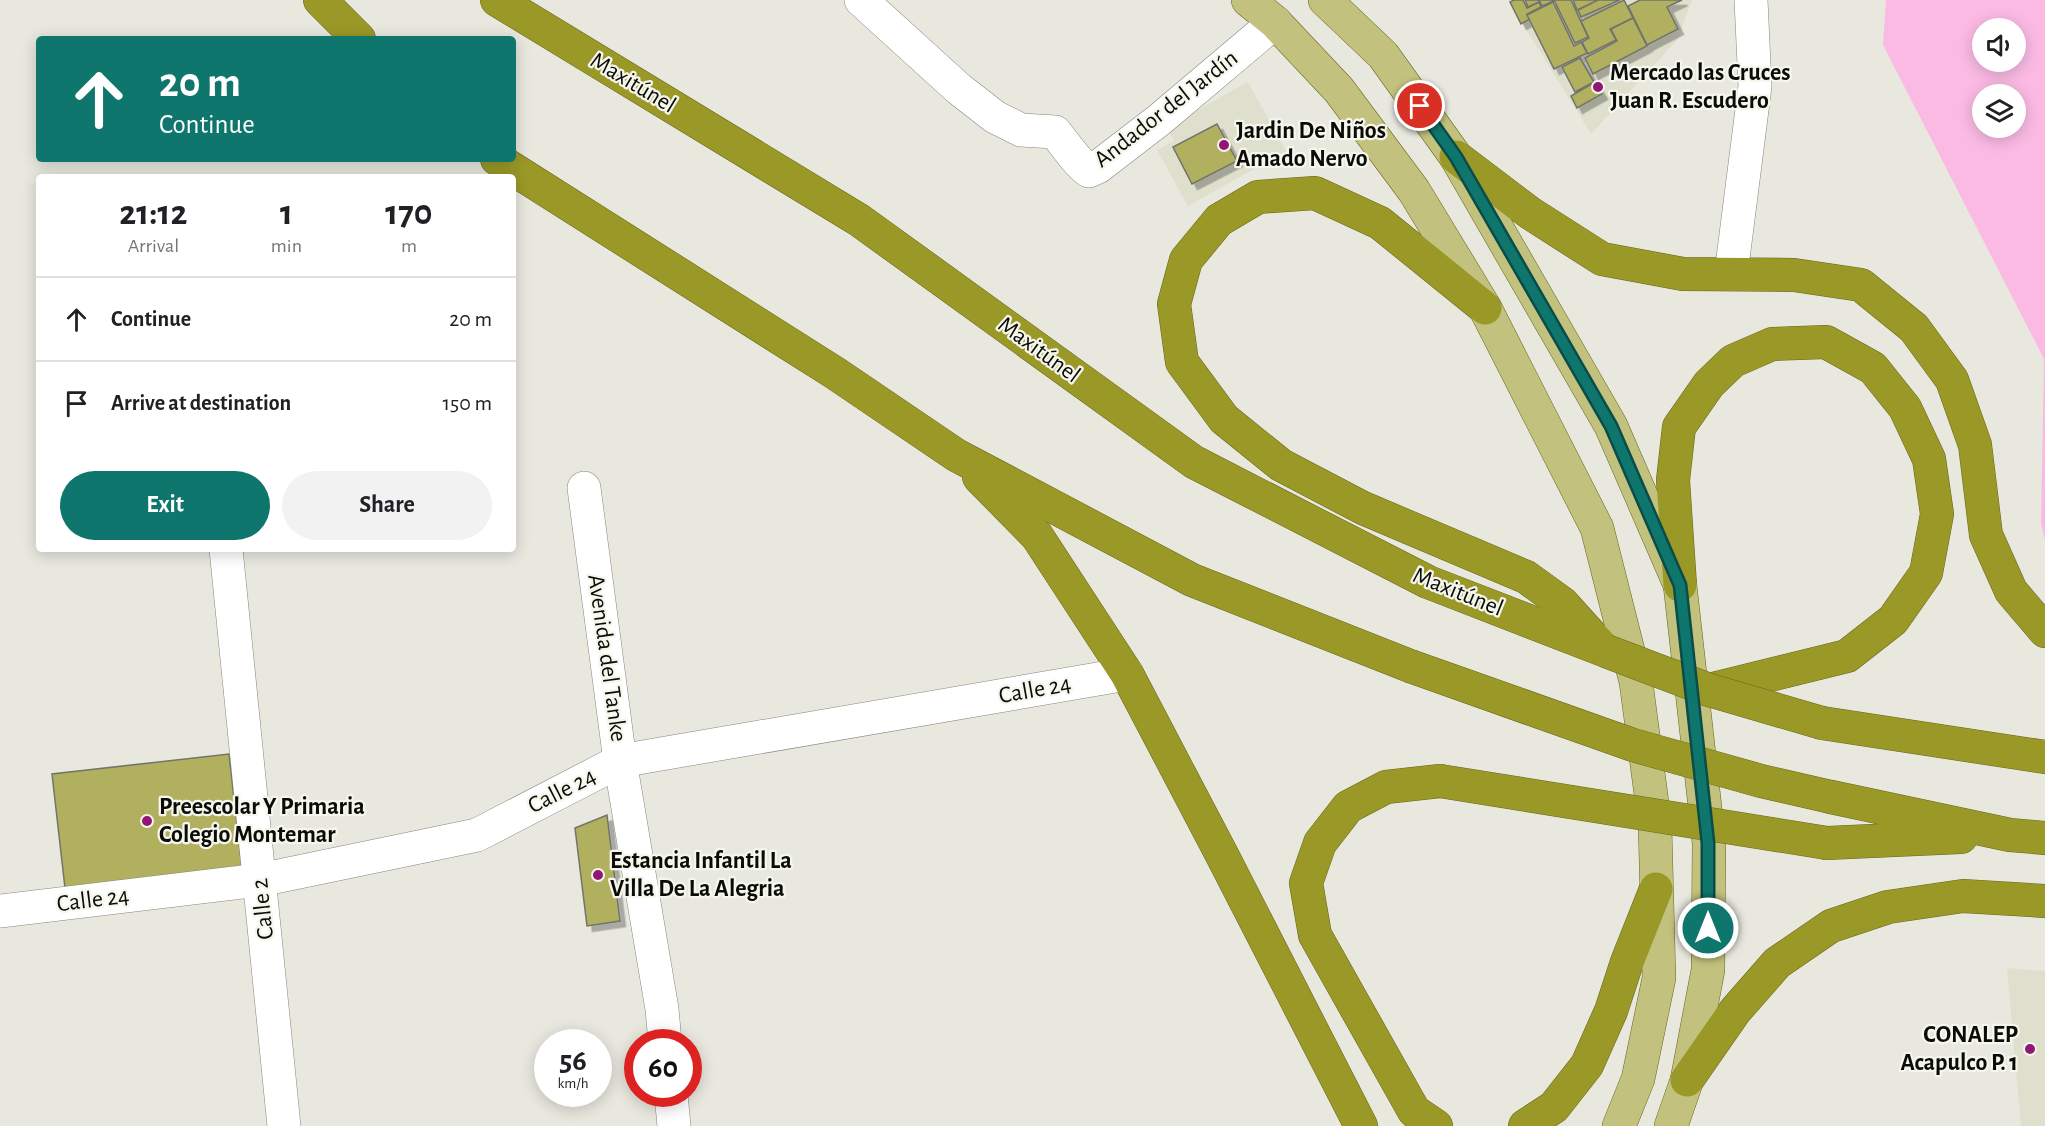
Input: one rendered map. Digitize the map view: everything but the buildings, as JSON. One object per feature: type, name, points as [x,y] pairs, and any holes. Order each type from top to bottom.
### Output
[{"type":"highway","points":[[320,0],[355,36]]},
{"type":"highway","name":"Maxitúnel","points":[[496,0],[859,220],[1194,462],[1428,582],[1709,690],[1822,723],[2045,758]]},
{"type":"highway","points":[[1456,157],[1530,213],[1602,259],[1683,274],[1794,275],[1861,285],[1914,328],[1952,380],[1975,445],[1986,535],[2011,591],[2045,631]]},
{"type":"highway","points":[[502,162],[835,373],[956,454],[1192,580],[1410,666],[1632,745],[1761,781],[1831,797],[2010,835],[2045,838]]},
{"type":"highway","points":[[1485,308],[1380,223],[1315,193],[1258,197],[1220,220],[1186,260],[1174,304],[1182,362],[1224,419],[1281,465],[1364,508],[1527,577],[1562,603],[1606,651]]},
{"type":"highway","points":[[1680,585],[1673,480],[1679,427],[1709,384],[1733,361],[1772,344],[1826,342],[1873,368],[1905,408],[1929,459],[1937,514],[1926,573],[1893,620],[1846,656],[1709,690]]},
{"type":"highway","points":[[956,454],[1037,536],[1127,674],[1228,865],[1360,1126]]},
{"type":"highway","points":[[1436,1126],[1414,1111],[1315,935],[1306,883],[1320,843],[1348,807],[1386,787],[1440,781],[1827,843],[2010,835]]},
{"type":"highway","points":[[1525,1126],[1554,1107],[1587,1065],[1611,1011],[1626,962],[1656,889]]},
{"type":"highway","points":[[1687,1080],[1735,1011],[1777,963],[1832,926],[1888,907],[1963,896],[2045,901]]},
{"type":"main road","points":[[1248,0],[1275,22],[1339,90],[1414,191],[1485,308],[1598,528],[1636,682],[1655,825],[1659,978],[1638,1079],[1619,1126]]},
{"type":"main road","points":[[1324,0],[1383,55],[1456,157],[1611,426],[1680,585],[1708,843],[1708,970],[1687,1080],[1671,1126]]},
{"type":"street","name":"Andador del Jardín","points":[[861,0],[959,89],[995,117],[1021,130],[1055,132],[1070,148],[1083,168],[1089,171],[1098,167],[1159,120],[1275,22]]},
{"type":"street","points":[[1731,274],[1755,86],[1751,0]]},
{"type":"street","name":"Avenida del Tanke","points":[[584,488],[621,760],[664,1029]]},
{"type":"street","name":"Calle 2","points":[[226,552],[284,1126]]},
{"type":"street","name":"Calle 24","points":[[0,911],[260,880],[477,835],[621,760],[1127,674]]},
{"type":"street","points":[[672,1107],[674,1126]]},
{"type":"shaded area","name":"Mercado las Cruces Juan R. Escudero","points":[[1508,0],[1692,0],[1677,40],[1591,134]]},
{"type":"shaded area","points":[[1886,0],[2045,0],[2045,540],[2041,524],[2044,359],[1883,45]]},
{"type":"shaded area","name":"Jardin De Niños Amado Nervo","points":[[1248,82],[1286,151],[1188,206],[1157,150],[1174,141],[1167,127]]},
{"type":"shaded area","name":"CONALEP Acapulco P. 1","points":[[2007,968],[2045,971],[2045,1126],[2021,1126]]},
{"type":"place","name":"Mercado las Cruces Juan R. Escudero","points":[[1598,87]]},
{"type":"place","name":"Jardin De Niños Amado Nervo","points":[[1224,145]]},
{"type":"place","name":"Preescolar Y Primaria Colegio Montemar","points":[[147,821]]},
{"type":"place","name":"Estancia Infantil La Villa De La Alegria","points":[[598,875]]},
{"type":"place","name":"CONALEP Acapulco P. 1","points":[[2030,1049]]},
{"type":"route","points":[[1420,106],[1456,157],[1611,426],[1680,585],[1708,843],[1708,928]]}]
